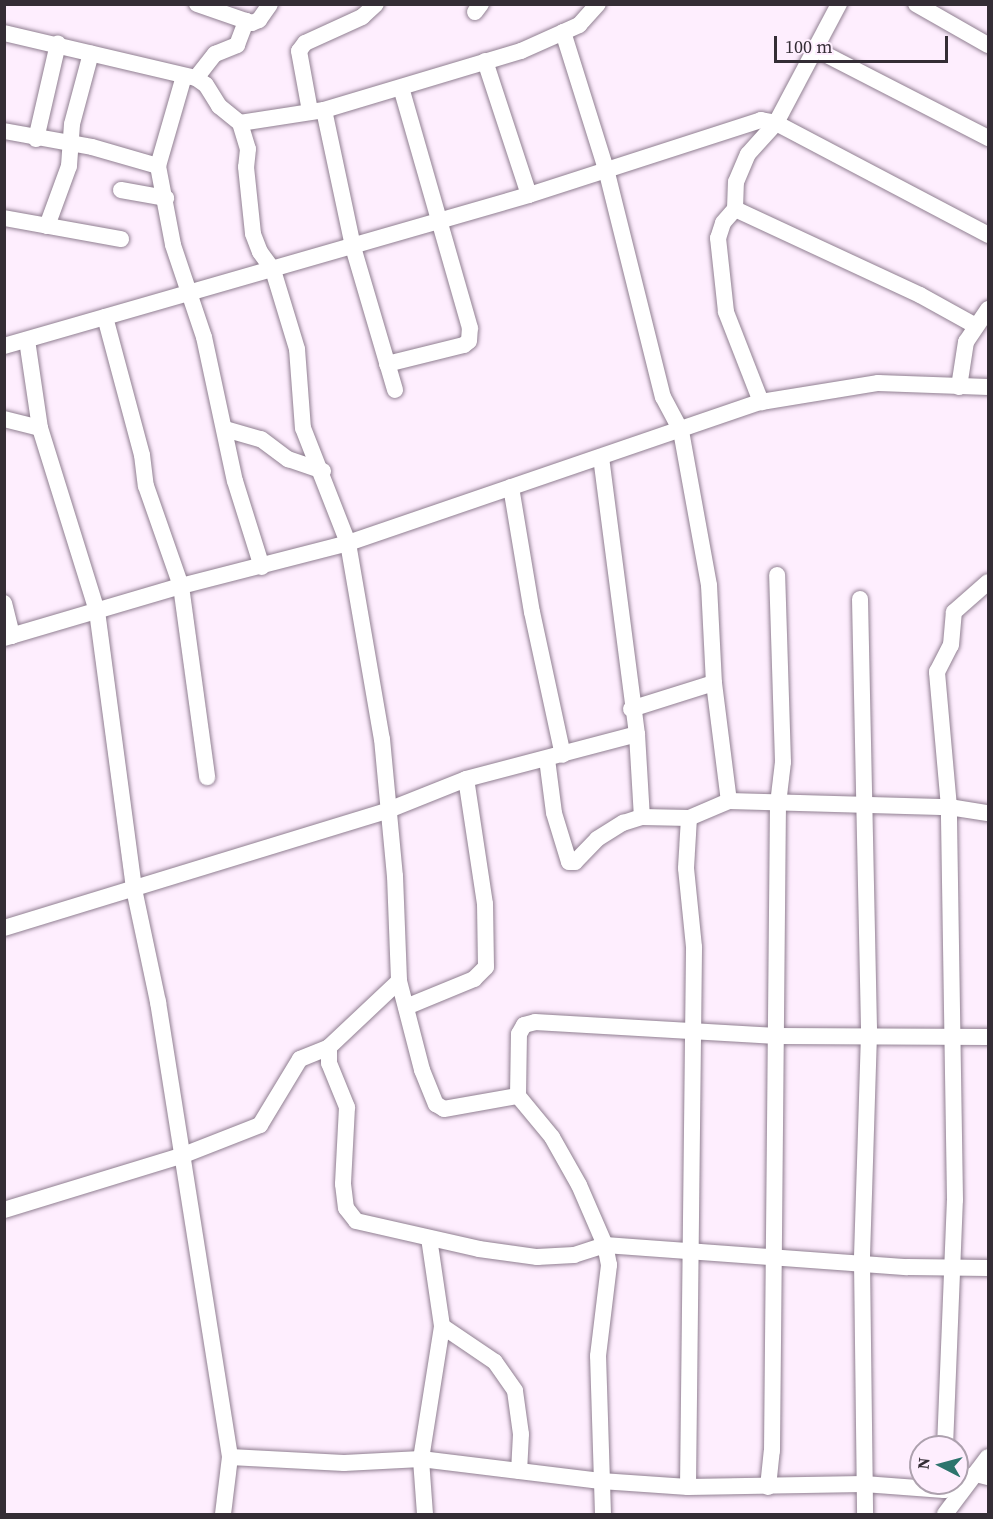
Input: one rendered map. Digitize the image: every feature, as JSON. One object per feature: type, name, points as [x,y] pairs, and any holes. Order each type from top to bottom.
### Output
[{"type":"street","points":[[197,4],[246,21],[259,20],[270,4]]},
{"type":"street","points":[[376,4],[362,17],[304,43],[299,51],[395,390]]},
{"type":"street","points":[[240,123],[317,110],[401,88],[485,61],[563,32],[588,18],[598,4]]},
{"type":"street","points":[[761,402],[726,312],[718,238],[723,223],[735,208],[736,182],[748,154],[776,123],[839,4]]},
{"type":"street","points":[[916,4],[988,45]]},
{"type":"street","points":[[246,21],[237,45],[215,54],[190,77],[158,166],[166,198],[173,245],[192,294],[236,481],[262,567]]},
{"type":"street","points":[[563,32],[606,169],[663,397],[681,432],[709,585],[714,682],[729,801]]},
{"type":"street","points":[[4,33],[190,77],[206,85],[219,106],[240,123],[248,149],[246,167],[253,234],[260,252],[273,270],[297,349],[303,428],[323,471],[348,543],[379,716],[386,811],[395,876],[399,981],[406,1007],[436,1104],[453,1109],[518,1096]]},
{"type":"street","points":[[36,139],[58,45]]},
{"type":"street","points":[[814,50],[988,138]]},
{"type":"street","points":[[47,226],[62,192],[74,114],[91,53]]},
{"type":"street","points":[[485,61],[529,195]]},
{"type":"street","points":[[387,364],[469,341],[470,328],[455,266],[438,222],[401,88]]},
{"type":"street","points":[[4,346],[192,294],[225,281],[353,248],[529,195],[749,122],[776,123],[988,235]]},
{"type":"street","points":[[4,131],[121,154],[158,166]]},
{"type":"street","points":[[121,190],[166,198]]},
{"type":"street","points":[[735,208],[920,295],[976,326]]},
{"type":"street","points":[[5,223],[47,226],[121,239]]},
{"type":"street","points":[[959,387],[966,342],[988,309]]},
{"type":"street","points":[[105,317],[142,455],[146,486],[181,586],[207,777]]},
{"type":"street","points":[[27,340],[40,428],[98,611],[134,890],[158,1002],[230,1457],[223,1515]]},
{"type":"street","points":[[4,603],[8,637],[181,586],[348,543],[681,432],[761,402],[852,385],[988,387]]},
{"type":"street","points":[[4,419],[40,428]]},
{"type":"street","points":[[225,429],[254,436],[288,459],[323,471]]},
{"type":"street","points":[[601,457],[631,709],[637,734],[642,817]]},
{"type":"street","points":[[511,487],[555,757],[554,813],[569,862],[575,862],[597,839],[623,823],[642,817],[689,818],[729,801],[949,807],[988,813]]},
{"type":"street","points":[[768,1487],[772,1451],[772,1255],[777,1036],[778,804],[783,762],[777,575]]},
{"type":"street","points":[[945,1435],[950,1269],[955,1200],[950,1036],[949,807],[937,672],[951,645],[954,612],[988,582]]},
{"type":"street","points":[[860,599],[869,1034],[862,1261],[865,1515]]},
{"type":"street","points":[[631,709],[714,682]]},
{"type":"street","points":[[4,928],[386,811],[466,779],[637,734]]},
{"type":"street","points":[[406,1007],[474,979],[486,967],[485,904],[466,779]]},
{"type":"street","points":[[688,1487],[690,1034],[694,947],[686,868],[689,818]]},
{"type":"street","points":[[4,1210],[181,1156],[260,1125],[300,1059],[329,1047],[399,981]]},
{"type":"street","points":[[603,1515],[598,1356],[607,1303],[605,1245],[552,1137],[518,1096],[519,1034],[524,1025],[535,1022],[690,1034],[777,1036],[869,1034],[988,1037]]},
{"type":"street","points":[[329,1047],[328,1063],[347,1107],[343,1184],[349,1214],[356,1221],[429,1238],[537,1257],[574,1255],[605,1245],[689,1254],[772,1255],[950,1269],[988,1268]]},
{"type":"street","points":[[425,1515],[421,1458],[442,1326],[429,1238]]},
{"type":"street","points":[[442,1326],[495,1362],[515,1391],[522,1434],[519,1471]]},
{"type":"street","points":[[230,1457],[344,1463],[421,1458],[601,1481],[688,1487],[909,1485]]},
{"type":"street","points":[[945,1515],[982,1476],[988,1457]]}]
